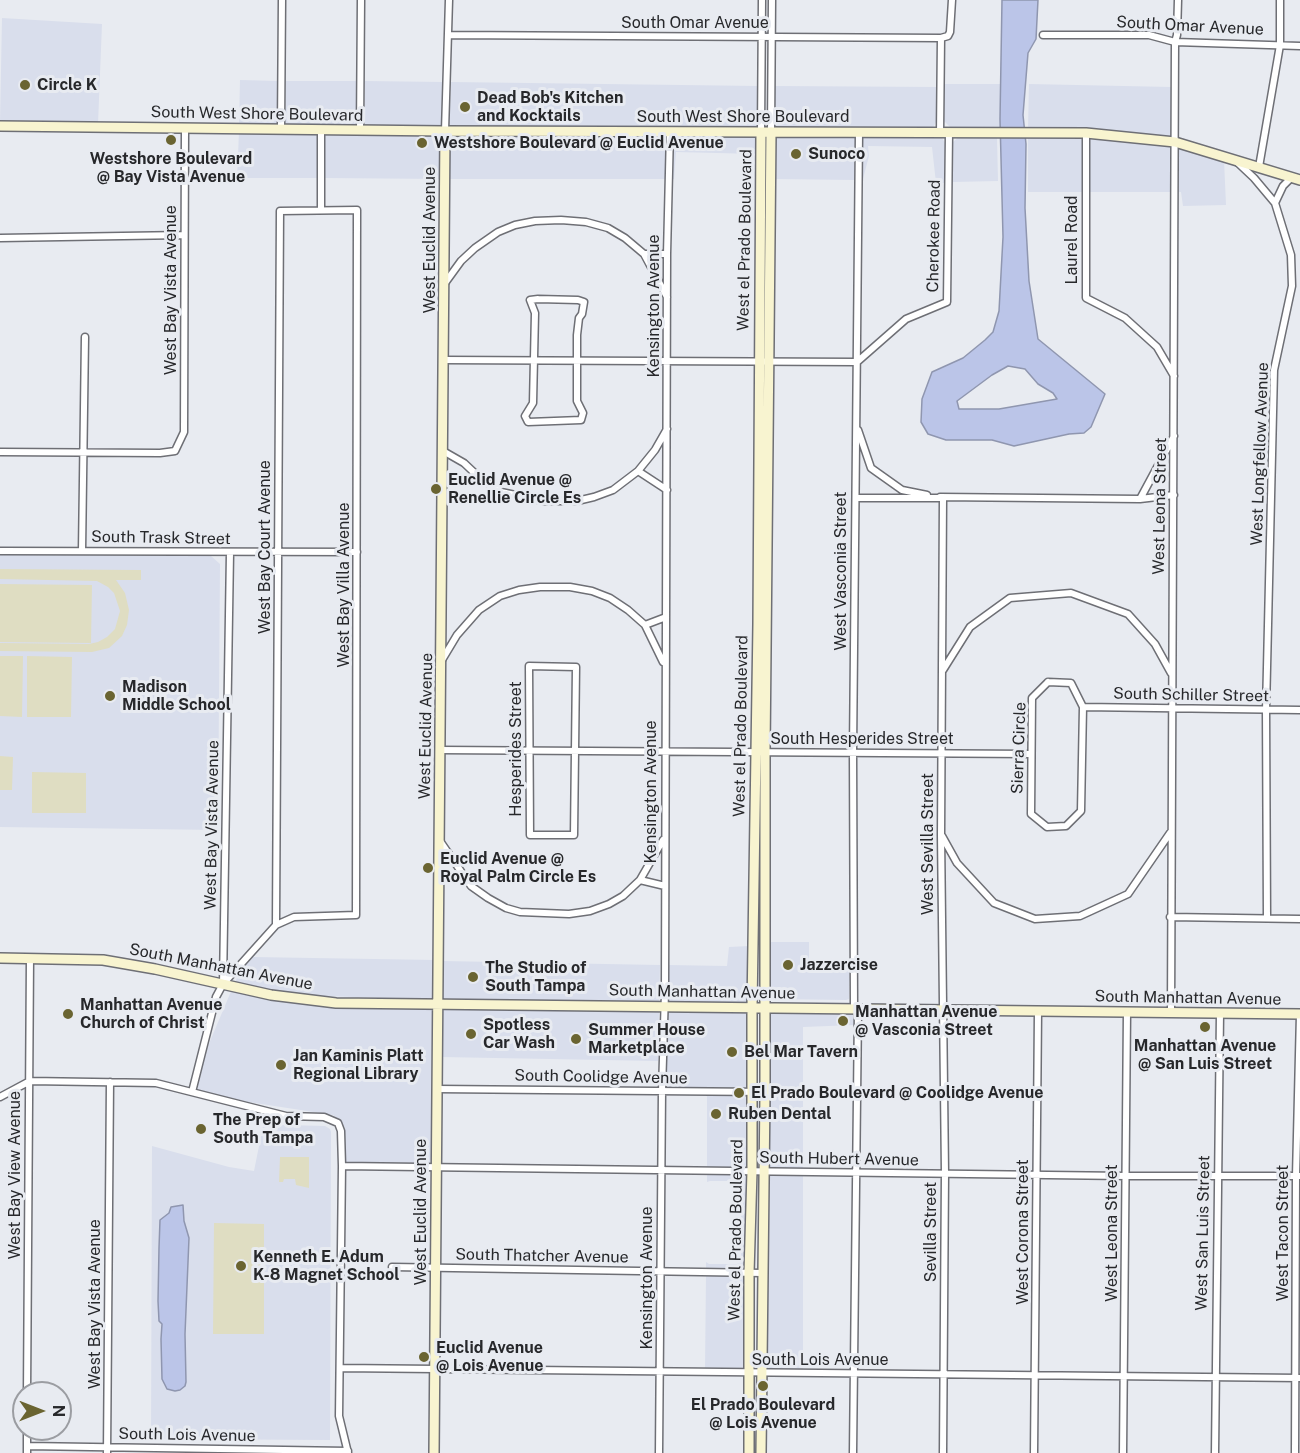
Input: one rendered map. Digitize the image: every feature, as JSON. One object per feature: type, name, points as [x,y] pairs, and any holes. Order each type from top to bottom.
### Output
[{"type":"street","points":[[281,128],[282,0]]},
{"type":"street","points":[[360,130],[361,0]]},
{"type":"street","name":"West Euclid Avenue","points":[[434,1453],[445,131],[449,0]]},
{"type":"street","name":"West el Prado Boulevard","points":[[762,0],[766,132],[765,264],[757,498],[762,624]]},
{"type":"street","name":"West el Prado Boulevard","points":[[766,132],[772,0]]},
{"type":"street","points":[[945,133],[941,38],[948,36],[950,32],[952,0]]},
{"type":"street","name":"West Leona Street","points":[[1171,1012],[1175,42],[1178,0]]},
{"type":"street","points":[[1260,167],[1280,45],[1280,0]]},
{"type":"street","name":"South Omar Avenue","points":[[448,35],[941,38]]},
{"type":"street","name":"South Omar Avenue","points":[[1043,35],[1149,35],[1175,42],[1300,46]]},
{"type":"street","name":"South West Shore Boulevard","points":[[0,126],[1086,134],[1175,142],[1296,178]]},
{"type":"street","name":"West Bay Vista Avenue","points":[[83,451],[160,453],[175,451],[184,432],[185,128]]},
{"type":"street","points":[[321,130],[321,210]]},
{"type":"street","name":"Kensington Avenue","points":[[659,1453],[665,886],[667,254],[670,131]]},
{"type":"street","name":"West Vasconia Street","points":[[853,1453],[856,1009],[855,498],[859,133]]},
{"type":"street","name":"Cherokee Road","points":[[857,362],[906,319],[947,302],[945,133]]},
{"type":"street","name":"Laurel Road","points":[[1086,134],[1086,298],[1125,318],[1157,347],[1175,376]]},
{"type":"street","name":"West Longfellow Avenue","points":[[1234,160],[1254,178],[1275,203],[1291,255],[1292,286],[1274,370],[1266,710],[1267,918]]},
{"type":"street","points":[[1275,203],[1283,186],[1296,178]]},
{"type":"street","name":"West Bay Villa Avenue","points":[[276,925],[294,917],[356,915],[357,210],[321,210]]},
{"type":"street","name":"West Bay Court Avenue","points":[[276,925],[280,211],[321,210]]},
{"type":"street","points":[[445,283],[461,261],[498,232],[515,225],[535,221],[586,222],[608,228],[625,238],[644,254],[668,301]]},
{"type":"street","points":[[0,238],[184,235]]},
{"type":"street","points":[[644,254],[667,254]]},
{"type":"street","points":[[1292,286],[1300,288]]},
{"type":"street","points":[[530,300],[584,302],[578,325],[577,401],[584,413],[581,420],[528,422],[525,416],[533,403],[533,361],[535,313],[530,300]]},
{"type":"street","points":[[82,550],[85,338]]},
{"type":"street","points":[[443,360],[857,362]]},
{"type":"street","name":"West el Prado Boulevard","points":[[749,1453],[754,860],[760,752],[762,624],[768,497],[763,362]]},
{"type":"street","points":[[856,424],[871,468],[902,490],[943,498]]},
{"type":"street","points":[[442,451],[464,463],[481,479],[501,492],[544,501],[577,501],[613,490],[638,471],[655,450],[667,428]]},
{"type":"street","points":[[1140,499],[1174,435]]},
{"type":"street","points":[[0,452],[83,451]]},
{"type":"street","points":[[638,471],[667,490]]},
{"type":"street","points":[[855,498],[1140,499],[1174,495]]},
{"type":"street","points":[[757,498],[768,497]]},
{"type":"street","name":"West Sevilla Street","points":[[943,498],[941,752],[943,1010]]},
{"type":"street","name":"South Trask Street","points":[[0,551],[357,552]]},
{"type":"street","name":"West Bay Vista Avenue","points":[[192,1092],[216,997],[223,984],[230,553]]},
{"type":"street","points":[[442,660],[457,635],[479,610],[500,596],[540,587],[570,587],[592,591],[610,598],[628,610],[645,625],[665,665]]},
{"type":"street","points":[[942,672],[970,627],[1010,598],[1071,593],[1128,614],[1155,644],[1172,673]]},
{"type":"street","points":[[645,625],[666,617]]},
{"type":"street","name":"Hesperides Street","points":[[529,666],[576,667],[575,751],[574,835],[530,835],[529,666]]},
{"type":"street","name":"Sierra Circle","points":[[1048,682],[1071,683],[1083,707],[1081,811],[1066,826],[1047,827],[1031,814],[1032,698],[1048,682]]},
{"type":"street","name":"South Schiller Street","points":[[1083,707],[1300,710]]},
{"type":"street","name":"South Hesperides Street","points":[[440,750],[1031,754]]},
{"type":"street","name":"West el Prado Boulevard","points":[[760,752],[765,861],[761,1453]]},
{"type":"street","points":[[941,835],[957,863],[994,903],[1035,919],[1080,916],[1128,894],[1170,832]]},
{"type":"street","points":[[440,841],[471,886],[506,908],[520,912],[569,915],[590,912],[623,896],[640,880],[664,837]]},
{"type":"street","points":[[754,860],[765,861]]},
{"type":"street","points":[[640,880],[665,886]]},
{"type":"street","points":[[1170,917],[1300,919]]},
{"type":"street","points":[[223,984],[276,925]]},
{"type":"street","name":"South Manhattan Avenue","points":[[0,958],[106,960],[271,995],[336,1004],[1300,1014]]},
{"type":"street","name":"West Bay View Avenue","points":[[27,1381],[30,958]]},
{"type":"street","points":[[752,966],[765,966]]},
{"type":"street","name":"Sevilla Street","points":[[943,1010],[945,1173],[943,1453]]},
{"type":"street","name":"West Corona Street","points":[[1034,1453],[1038,1012]]},
{"type":"street","name":"West Leona Street","points":[[1123,1453],[1127,1012]]},
{"type":"street","name":"West San Luis Street","points":[[1215,1453],[1220,1013]]},
{"type":"street","name":"West Tacon Street","points":[[1295,1453],[1298,1378],[1300,1014]]},
{"type":"street","points":[[752,1050],[765,1049]]},
{"type":"street","points":[[0,1097],[30,1081],[156,1083],[286,1116],[324,1117],[338,1123],[342,1131],[339,1416],[348,1452]]},
{"type":"street","name":"West Bay Vista Avenue","points":[[107,1450],[110,1082]]},
{"type":"street","name":"South Coolidge Avenue","points":[[437,1089],[765,1092]]},
{"type":"street","name":"South Hubert Avenue","points":[[342,1166],[1298,1176]]},
{"type":"street","name":"South Thatcher Avenue","points":[[392,1268],[763,1273]]},
{"type":"street","name":"South Lois Avenue","points":[[340,1368],[1298,1378]]},
{"type":"street","name":"South Lois Avenue","points":[[27,1450],[348,1452]]},
{"type":"shaded area","points":[[2,18],[102,24],[98,124],[0,123]]},
{"type":"shaded area","points":[[240,80],[278,81],[277,125],[239,125]]},
{"type":"shaded area","points":[[286,81],[357,81],[356,126],[285,125]]},
{"type":"shaded area","points":[[365,81],[443,82],[441,128],[364,126]]},
{"type":"shaded area","points":[[451,82],[758,86],[757,129],[449,128]]},
{"type":"shaded area","points":[[944,84],[1003,84],[1002,127],[951,128],[944,121]]},
{"type":"shaded area","points":[[1029,84],[1171,87],[1171,138],[1028,130]]},
{"type":"shaded area","points":[[775,86],[937,87],[936,122],[933,128],[775,129]]},
{"type":"shaded area","points":[[239,132],[317,133],[317,178],[237,178]]},
{"type":"shaded area","points":[[325,133],[441,135],[441,179],[325,178]]},
{"type":"shaded area","points":[[449,135],[665,135],[665,179],[449,179]]},
{"type":"shaded area","points":[[673,135],[757,136],[757,154],[676,152],[674,179],[672,179]]},
{"type":"shaded area","points":[[775,136],[855,136],[855,180],[774,179]]},
{"type":"shaded area","points":[[863,136],[941,136],[945,143],[945,183],[936,183],[932,147],[868,146],[869,156],[863,179]]},
{"type":"shaded area","points":[[959,137],[997,137],[998,181],[953,182],[953,142]]},
{"type":"shaded area","points":[[1028,137],[1082,137],[1082,192],[1028,192]]},
{"type":"shaded area","points":[[1090,137],[1171,145],[1171,192],[1090,192]]},
{"type":"shaded area","points":[[1179,147],[1224,160],[1226,205],[1183,206],[1181,192],[1179,192]]},
{"type":"shaded area","name":"Madison Middle School","points":[[0,555],[211,556],[220,564],[218,830],[0,827]]},
{"type":"shaded area","points":[[0,569],[141,570],[141,580],[116,580],[125,593],[129,610],[127,625],[122,636],[109,648],[92,652],[0,651],[0,643],[89,644],[98,642],[115,629],[120,611],[114,593],[97,581],[0,579]]},
{"type":"shaded area","points":[[0,584],[92,585],[91,643],[0,642]]},
{"type":"shaded area","points":[[0,656],[23,656],[22,717],[0,716]]},
{"type":"shaded area","points":[[27,656],[72,657],[71,717],[27,717]]},
{"type":"shaded area","points":[[0,756],[13,757],[12,790],[0,790]]},
{"type":"shaded area","points":[[32,772],[86,773],[86,813],[32,813]]},
{"type":"shaded area","points":[[766,942],[809,942],[809,962],[850,963],[849,999],[774,999],[774,994],[770,993],[770,958]]},
{"type":"shaded area","points":[[749,946],[748,1004],[667,1004],[668,965],[727,966],[729,947]]},
{"type":"shaded area","points":[[252,957],[435,960],[434,1000],[298,995],[235,983],[240,970]]},
{"type":"shaded area","points":[[442,961],[660,965],[659,1004],[442,1001]]},
{"type":"shaded area","points":[[232,989],[434,1007],[433,1163],[346,1162],[345,1128],[333,1115],[242,1101],[196,1090],[208,1046]]},
{"type":"shaded area","points":[[442,1008],[659,1011],[658,1061],[441,1057]]},
{"type":"shaded area","points":[[667,1011],[748,1011],[748,1089],[666,1088]]},
{"type":"shaded area","points":[[769,1011],[854,1013],[854,1025],[803,1027],[803,1168],[768,1168]]},
{"type":"shaded area","points":[[707,1095],[748,1096],[748,1168],[707,1167]]},
{"type":"shaded area","name":"Kenneth E. Adum K-8 Magnet School","points":[[264,1121],[284,1125],[325,1126],[331,1132],[330,1440],[151,1439],[152,1146],[229,1167],[254,1171]]},
{"type":"shaded area","points":[[280,1157],[309,1157],[309,1188],[296,1185],[295,1179],[284,1179],[283,1182],[279,1182]]},
{"type":"shaded area","points":[[707,1174],[748,1175],[745,1269],[706,1269],[706,1262],[709,1264],[737,1264],[741,1261],[741,1183],[738,1181],[707,1182]]},
{"type":"shaded area","points":[[768,1175],[803,1175],[803,1370],[766,1370]]},
{"type":"shaded area","points":[[214,1223],[264,1224],[264,1334],[213,1334]]},
{"type":"shaded area","points":[[706,1276],[745,1276],[746,1369],[705,1369]]},
{"type":"water","points":[[1002,0],[1038,0],[1036,39],[1028,53],[1023,115],[1026,144],[1025,208],[1029,281],[1038,339],[1105,394],[1091,427],[1084,433],[1014,446],[992,440],[946,440],[928,434],[921,422],[922,399],[932,372],[963,358],[985,340],[993,332],[999,311],[1003,237],[1000,119]],"holes":[[[1008,366],[1025,369],[1038,384],[1053,393],[1057,399],[999,409],[959,409],[957,401],[992,375]]]},
{"type":"water","points":[[183,1205],[184,1221],[189,1238],[185,1334],[186,1382],[185,1386],[175,1391],[167,1389],[162,1379],[162,1324],[159,1321],[158,1301],[160,1220],[169,1213],[171,1207]]},
{"type":"place","name":"Circle K","points":[[25,85]]},
{"type":"place","name":"Dead Bob's Kitchen and Kocktails","points":[[465,107]]},
{"type":"place","name":"Westshore Boulevard @ Bay Vista Avenue","points":[[171,140]]},
{"type":"place","name":"Westshore Boulevard @ Euclid Avenue","points":[[422,143]]},
{"type":"place","name":"Sunoco","points":[[796,154]]},
{"type":"place","name":"Euclid Avenue @ Renellie Circle Es","points":[[436,489]]},
{"type":"place","name":"Madison Middle School","points":[[110,696]]},
{"type":"place","name":"Euclid Avenue @ Royal Palm Circle Es","points":[[428,868]]},
{"type":"place","name":"Jazzercise","points":[[788,965]]},
{"type":"place","name":"The Studio of South Tampa","points":[[473,977]]},
{"type":"place","name":"Manhattan Avenue Church of Christ","points":[[68,1014]]},
{"type":"place","name":"Manhattan Avenue @ Vasconia Street","points":[[843,1021]]},
{"type":"place","name":"Manhattan Avenue @ San Luis Street","points":[[1205,1027]]},
{"type":"place","name":"Spotless Car Wash","points":[[471,1034]]},
{"type":"place","name":"Summer House Marketplace","points":[[576,1039]]},
{"type":"place","name":"Bel Mar Tavern","points":[[732,1052]]},
{"type":"place","name":"Jan Kaminis Platt Regional Library","points":[[281,1065]]},
{"type":"place","name":"El Prado Boulevard @ Coolidge Avenue","points":[[739,1093]]},
{"type":"place","name":"Ruben Dental","points":[[716,1114]]},
{"type":"place","name":"The Prep of South Tampa","points":[[201,1129]]},
{"type":"place","name":"Kenneth E. Adum K-8 Magnet School","points":[[241,1266]]},
{"type":"place","name":"Euclid Avenue @ Lois Avenue","points":[[424,1357]]},
{"type":"place","name":"El Prado Boulevard @ Lois Avenue","points":[[763,1386]]}]
